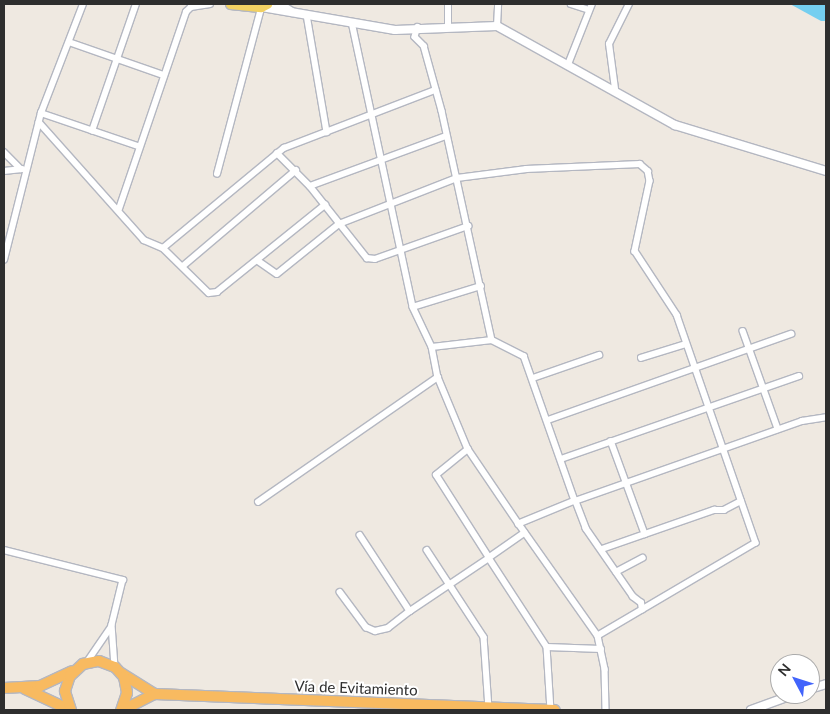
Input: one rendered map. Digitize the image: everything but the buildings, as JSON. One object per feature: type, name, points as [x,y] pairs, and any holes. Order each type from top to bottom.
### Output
[{"type":"highway","name":"Vía de Evitamiento","points":[[87,662],[104,662],[155,694]]},
{"type":"highway","points":[[4,688],[40,686],[87,662]]},
{"type":"highway","points":[[71,710],[65,691],[75,669]]},
{"type":"highway","points":[[118,670],[127,693],[122,710]]},
{"type":"highway","points":[[20,687],[71,710]]},
{"type":"highway","name":"Vía de Evitamiento","points":[[122,710],[155,694],[489,709],[555,710]]},
{"type":"main road","points":[[230,4],[260,6]]},
{"type":"street","points":[[4,260],[22,169],[41,113],[83,4]]},
{"type":"street","points":[[92,130],[136,4]]},
{"type":"street","points":[[119,209],[138,146],[188,8],[210,4]]},
{"type":"street","points":[[279,4],[294,13]]},
{"type":"street","points":[[448,4],[448,25]]},
{"type":"street","points":[[497,26],[498,4]]},
{"type":"street","points":[[569,62],[591,7],[571,4]]},
{"type":"street","points":[[615,89],[609,44],[629,4]]},
{"type":"street","points":[[217,174],[260,6],[395,30],[448,25],[497,26],[569,62],[675,125],[826,171]]},
{"type":"street","points":[[307,15],[327,132]]},
{"type":"street","points":[[352,22],[413,307],[432,347],[438,377],[468,449],[598,636],[602,649],[606,710]]},
{"type":"street","points":[[418,27],[415,37],[424,46],[436,90],[492,340]]},
{"type":"street","points":[[68,42],[163,75]]},
{"type":"street","points":[[162,248],[277,152],[436,90]]},
{"type":"street","points":[[41,113],[138,146]]},
{"type":"street","points":[[39,122],[148,243],[162,248],[183,266],[205,291],[214,293],[324,205]]},
{"type":"street","points":[[310,186],[446,136]]},
{"type":"street","points":[[4,152],[22,169]]},
{"type":"street","points":[[277,152],[310,186],[367,258],[400,250],[468,226]]},
{"type":"street","points":[[257,260],[277,274],[339,224],[390,206],[457,178],[526,169],[640,164],[645,168],[650,181],[635,251],[677,315],[723,450],[756,539],[754,545],[598,636]]},
{"type":"street","points":[[4,171],[22,169]]},
{"type":"street","points":[[183,266],[296,170]]},
{"type":"street","points":[[413,307],[481,286]]},
{"type":"street","points":[[743,331],[778,429]]},
{"type":"street","points":[[548,420],[694,366],[791,334]]},
{"type":"street","points":[[432,347],[492,340],[522,354],[533,378],[586,529],[602,549],[616,572],[641,603],[642,610]]},
{"type":"street","points":[[641,358],[686,344]]},
{"type":"street","points":[[533,378],[599,355]]},
{"type":"street","points":[[561,459],[799,376]]},
{"type":"street","points":[[258,502],[438,377]]},
{"type":"street","points":[[519,524],[576,501],[778,429],[826,417]]},
{"type":"street","points":[[611,441],[624,484],[645,534]]},
{"type":"street","points":[[468,449],[436,475],[547,647],[551,710]]},
{"type":"street","points":[[602,549],[714,510],[724,510],[741,501]]},
{"type":"street","points":[[340,592],[366,627],[374,631],[388,628],[525,533]]},
{"type":"street","points":[[360,534],[410,611]]},
{"type":"street","points":[[4,550],[121,578],[124,584],[112,625],[87,662]]},
{"type":"street","points":[[427,550],[486,642],[489,709]]},
{"type":"street","points":[[616,572],[642,558]]},
{"type":"street","points":[[112,625],[118,670]]},
{"type":"street","points":[[547,647],[602,649]]},
{"type":"street","points":[[751,710],[770,703]]},
{"type":"water","points":[[790,4],[826,4],[826,21],[821,21]]}]
